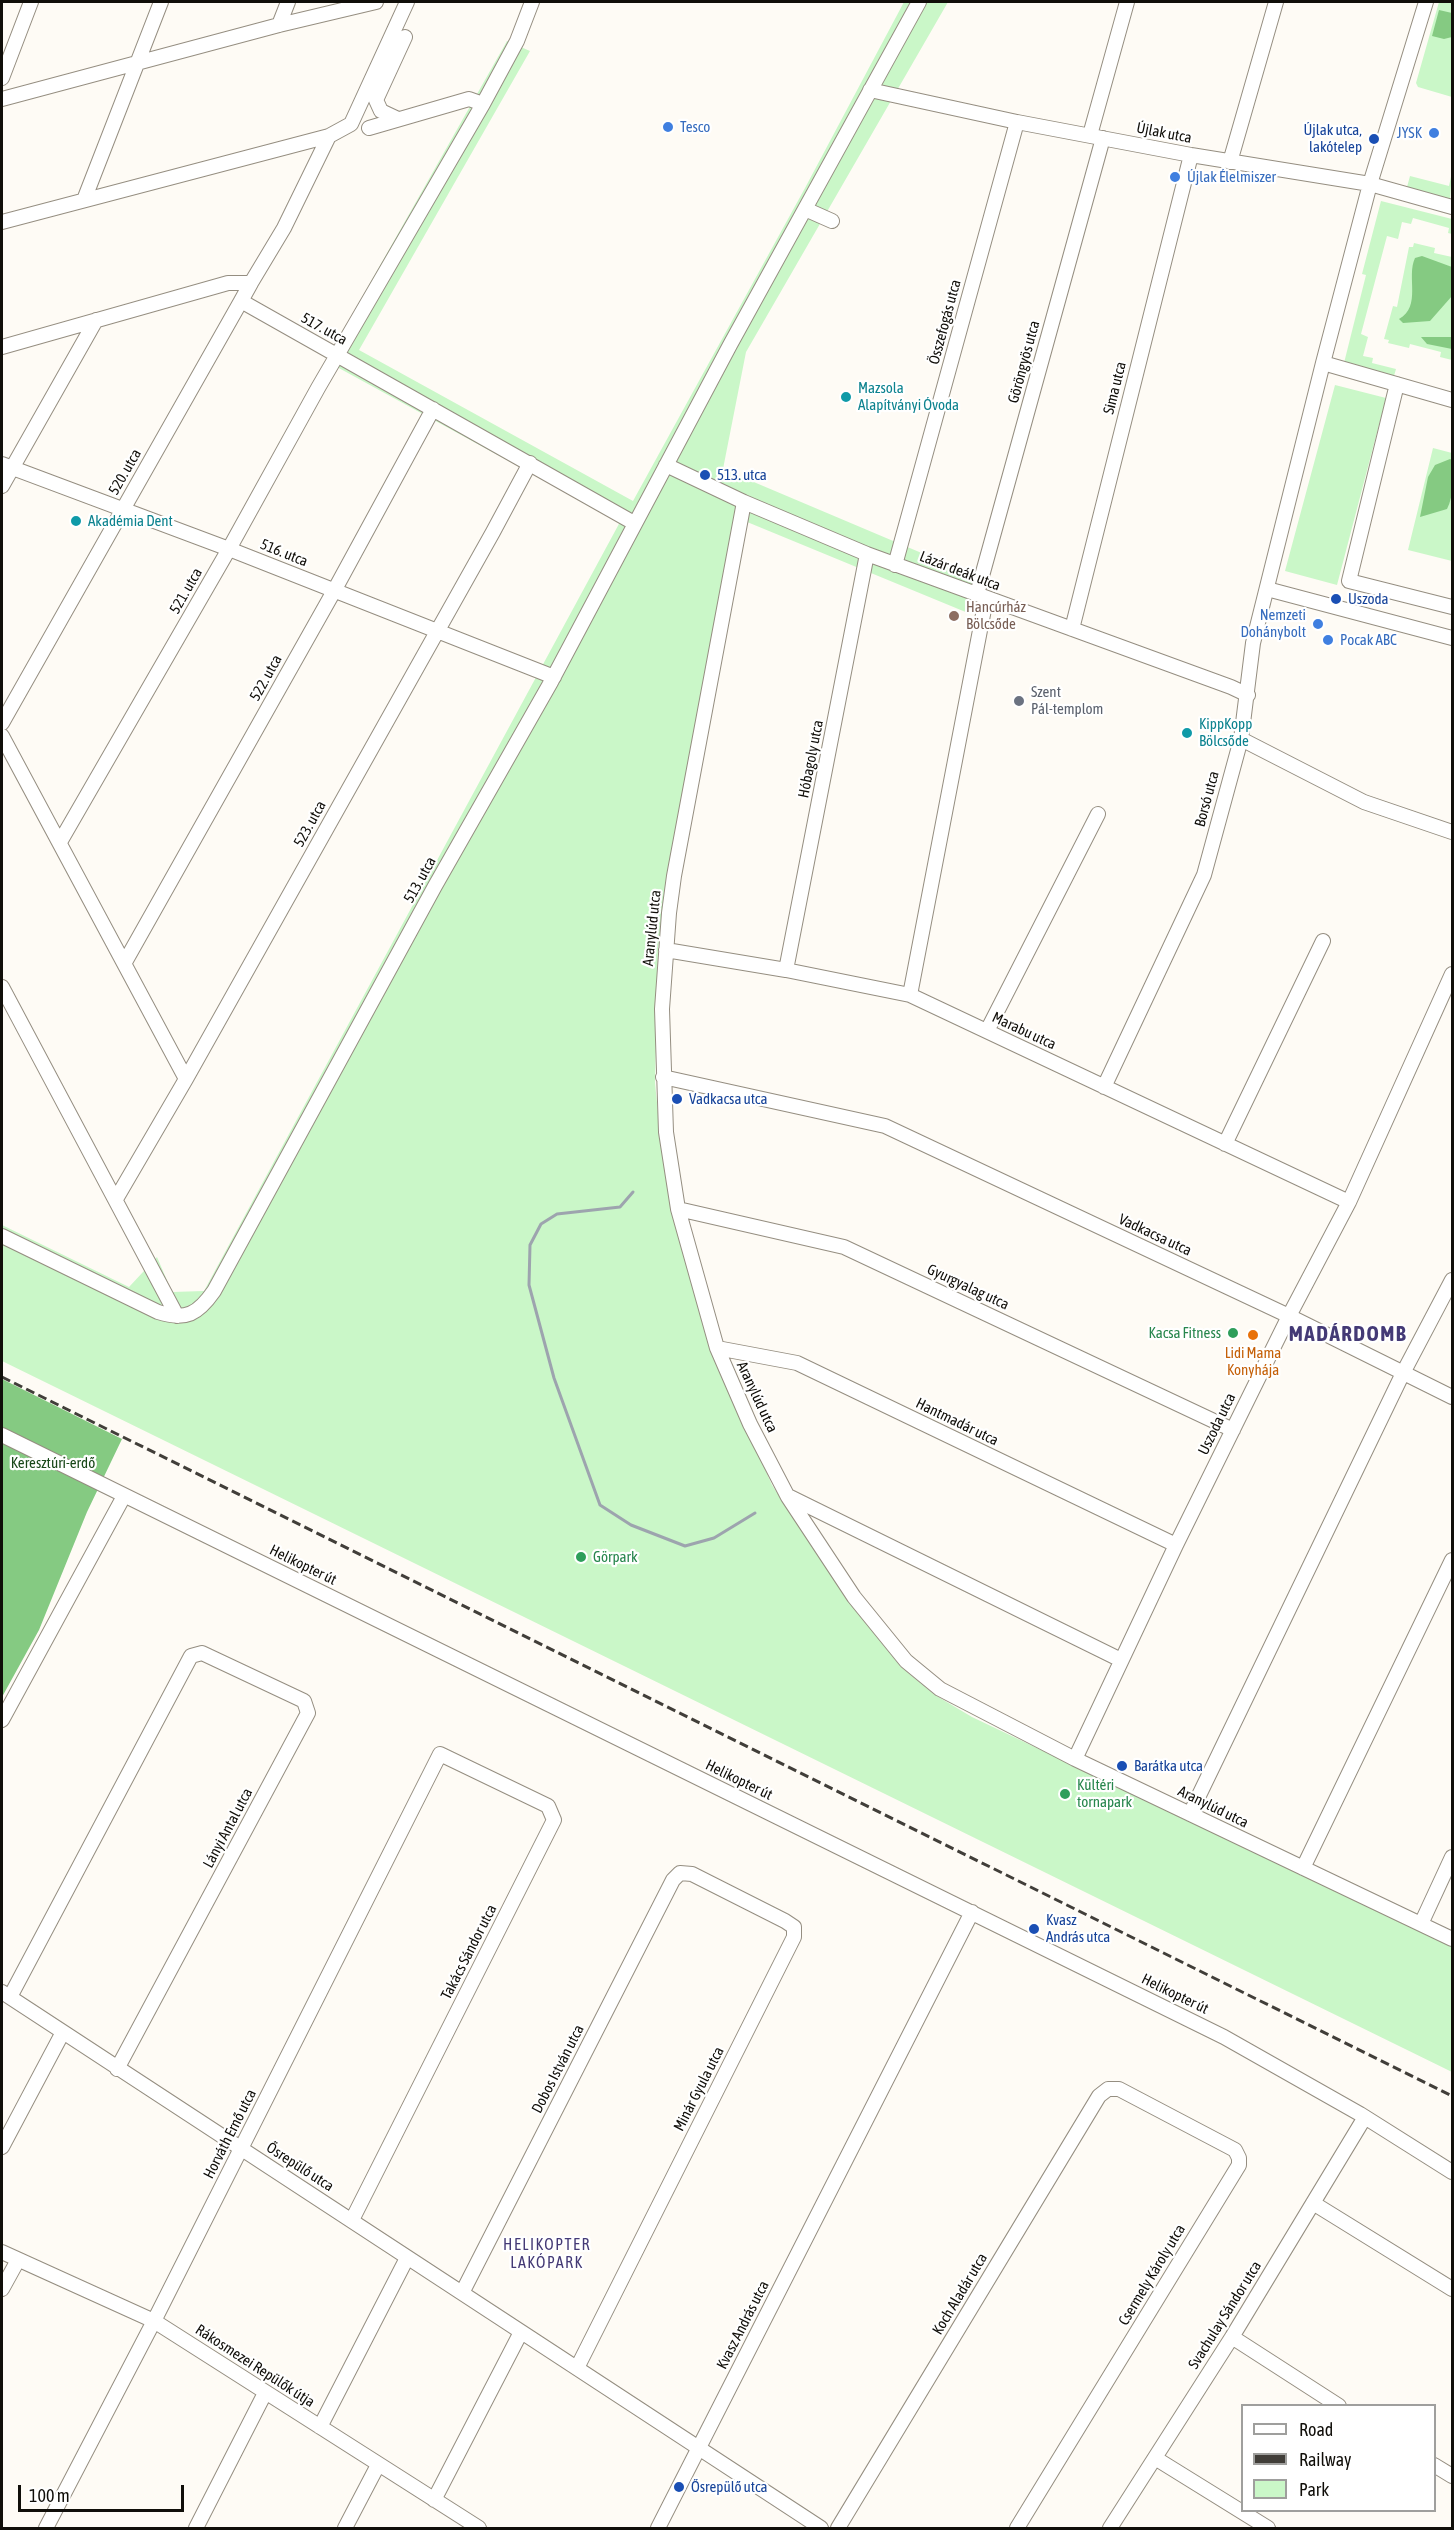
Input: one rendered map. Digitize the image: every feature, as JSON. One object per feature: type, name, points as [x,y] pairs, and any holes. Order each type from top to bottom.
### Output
[{"type":"street","points":[[2,78],[31,2]]},
{"type":"street","points":[[84,200],[161,2]]},
{"type":"street","points":[[279,25],[288,2]]},
{"type":"street","points":[[2,99],[279,25],[376,2]]},
{"type":"street","points":[[2,222],[329,136],[351,124],[407,2]]},
{"type":"street","name":"521. utca","points":[[60,842],[483,104],[517,41],[532,2]]},
{"type":"street","name":"513. utca","points":[[177,1316],[202,1309],[214,1291],[435,886],[554,677],[634,523],[919,2]]},
{"type":"street","name":"Göröngyös utca","points":[[909,995],[982,597],[1096,137],[1127,2]]},
{"type":"street","points":[[1230,162],[1276,2]]},
{"type":"street","name":"Borsó utca","points":[[1104,1087],[1204,876],[1241,739],[1253,643],[1323,363],[1370,184],[1426,2]]},
{"type":"street","points":[[398,119],[381,111],[376,100],[405,37]]},
{"type":"street","name":"Újlak utca","points":[[870,90],[1017,122],[1191,155],[1370,184],[1452,207]]},
{"type":"street","points":[[369,128],[469,99],[483,104]]},
{"type":"street","name":"Összefogás utca","points":[[895,565],[1017,122]]},
{"type":"street","points":[[241,301],[284,228],[329,136]]},
{"type":"street","name":"Sima utca","points":[[1071,629],[1191,155]]},
{"type":"street","points":[[805,209],[832,221]]},
{"type":"street","points":[[2,347],[228,283],[251,283]]},
{"type":"street","name":"517. utca","points":[[241,301],[634,523]]},
{"type":"street","name":"520. utca","points":[[2,723],[241,301]]},
{"type":"street","points":[[2,486],[7,466],[96,320]]},
{"type":"street","points":[[1323,363],[1452,400]]},
{"type":"street","points":[[1397,384],[1349,582],[1452,607]]},
{"type":"street","name":"522. utca","points":[[125,962],[334,591],[433,409]]},
{"type":"street","name":"523. utca","points":[[116,1199],[186,1079],[530,463]]},
{"type":"street","name":"Lázár deák utca","points":[[666,465],[744,502],[867,554],[1248,695]]},
{"type":"street","name":"516. utca","points":[[7,466],[229,549],[554,677]]},
{"type":"street","name":"Aranylúd utca","points":[[744,502],[674,876],[662,1009],[666,1132],[678,1209],[717,1348],[750,1424],[788,1497],[854,1597],[906,1661],[940,1689],[1075,1759],[1452,1939]]},
{"type":"street","name":"Hóbagoly utca","points":[[786,970],[867,554]]},
{"type":"street","points":[[1267,589],[1452,638]]},
{"type":"street","points":[[2,736],[186,1079]]},
{"type":"street","points":[[1241,739],[1364,802],[1452,832]]},
{"type":"street","points":[[987,1031],[1098,814]]},
{"type":"street","points":[[1225,1144],[1323,941]]},
{"type":"street","name":"Marabu utca","points":[[666,950],[786,970],[909,995],[1349,1202]]},
{"type":"street","name":"Uszoda utca","points":[[1075,1759],[1288,1316],[1349,1202],[1452,979],[1452,974]]},
{"type":"street","points":[[2,989],[177,1316]]},
{"type":"street","name":"Vadkacsa utca","points":[[663,1077],[885,1126],[1288,1316],[1452,1397]]},
{"type":"street","name":"Gyurgyalag utca","points":[[678,1209],[844,1247],[1233,1430]]},
{"type":"street","points":[[2,1236],[158,1312],[177,1316]]},
{"type":"street","points":[[1190,1814],[1403,1373],[1452,1280]]},
{"type":"street","name":"Hantmadár utca","points":[[717,1348],[797,1363],[1176,1545]]},
{"type":"street","name":"Helikopter út","points":[[2,1435],[1224,2037],[1365,2117],[1452,2172]]},
{"type":"street","points":[[2,1720],[124,1496]]},
{"type":"street","points":[[788,1497],[1121,1660]]},
{"type":"street","points":[[1303,1868],[1452,1560]]},
{"type":"street","name":"Lányi Antal utca","points":[[6,1995],[191,1656],[202,1653],[304,1701],[308,1713],[117,2068]]},
{"type":"street","name":"Horváth Ernő utca","points":[[46,2529],[154,2321],[440,1754]]},
{"type":"street","name":"Takács Sándor utca","points":[[352,2220],[554,1820],[548,1806],[440,1754]]},
{"type":"street","points":[[1421,1924],[1452,1857]]},
{"type":"street","name":"Dobos István utca","points":[[462,2293],[673,1880],[680,1873],[692,1874]]},
{"type":"street","name":"Minár Gyula utca","points":[[577,2368],[794,1937],[794,1927],[785,1921],[692,1874]]},
{"type":"street","name":"Kvasz András utca","points":[[658,2529],[972,1912]]},
{"type":"street","name":"Ősrepülő utca","points":[[6,1995],[820,2529]]},
{"type":"street","points":[[2,2147],[63,2032]]},
{"type":"street","name":"Koch Aladár utca","points":[[838,2529],[1099,2096],[1108,2089],[1119,2088]]},
{"type":"street","name":"Csermely Károly utca","points":[[1017,2529],[1239,2165],[1239,2158],[1235,2150],[1119,2088]]},
{"type":"street","name":"Svachulay Sándor utca","points":[[1110,2529],[1232,2337],[1365,2117]]},
{"type":"street","points":[[1313,2203],[1452,2289]]},
{"type":"street","name":"Rákosmezei Repülők útja","points":[[2,2252],[154,2321],[479,2529]]},
{"type":"street","points":[[320,2427],[407,2258]]},
{"type":"street","points":[[2,2289],[18,2260]]},
{"type":"street","points":[[434,2500],[520,2334]]},
{"type":"street","points":[[1232,2337],[1336,2404]]},
{"type":"street","points":[[196,2529],[266,2393]]},
{"type":"street","points":[[1155,2458],[1268,2529]]},
{"type":"street","points":[[345,2529],[378,2465]]},
{"type":"street","points":[[1436,2466],[1452,2476]]},
{"type":"green space","points":[[904,2],[948,2],[746,352],[723,469],[976,576],[968,613],[735,517],[667,878],[658,949],[655,1083],[662,1152],[712,1352],[772,1485],[847,1600],[901,1667],[935,1695],[972,1717],[1452,1946],[1452,2072],[2,1361],[2,1225],[129,1287],[157,1257],[172,1292],[204,1291],[620,522],[326,361],[507,41],[530,51],[359,350],[633,501]]},
{"type":"green space","points":[[1439,2],[1452,2],[1452,97],[1418,87],[1416,83]]},
{"type":"green space","points":[[1439,10],[1452,13],[1452,37],[1444,39],[1432,36]]},
{"type":"green space","points":[[1452,172],[1450,199],[1407,187],[1410,176],[1449,186]]},
{"type":"green space","points":[[1381,201],[1452,219],[1452,234],[1448,233],[1449,228],[1413,218],[1411,224],[1402,222],[1398,239],[1387,236],[1361,334],[1368,337],[1363,356],[1373,358],[1372,363],[1396,369],[1394,376],[1344,363],[1366,275],[1362,274]]},
{"type":"green space","points":[[1414,243],[1435,248],[1434,253],[1452,257],[1452,360],[1440,357],[1441,352],[1410,344],[1409,348],[1388,343],[1389,340],[1384,339],[1393,306],[1397,307],[1409,247],[1413,247]]},
{"type":"green space","points":[[1422,256],[1452,267],[1452,296],[1430,321],[1403,323],[1399,319],[1410,307],[1415,258]]},
{"type":"green space","points":[[1421,337],[1452,337],[1452,349],[1427,344]]},
{"type":"green space","points":[[1335,385],[1386,398],[1337,585],[1285,571]]},
{"type":"green space","points":[[1433,448],[1452,453],[1452,561],[1408,550]]},
{"type":"green space","points":[[1452,460],[1452,486],[1447,509],[1420,517],[1428,477],[1435,465]]},
{"type":"green space","name":"Keresztúri-erdő","points":[[2,1379],[122,1439],[87,1512],[39,1630],[2,1697]]},
{"type":"waterway","points":[[633,1192],[620,1207],[557,1214],[541,1224],[530,1245],[529,1285],[554,1378],[600,1505],[631,1525],[685,1546],[714,1538],[755,1513]]},
{"type":"railway","points":[[2,1377],[1452,2096]]},
{"type":"place","name":"Tesco","points":[[668,127]]},
{"type":"place","name":"JYSK","points":[[1434,133]]},
{"type":"place","name":"Újlak utca, lakótelep","points":[[1374,139]]},
{"type":"place","name":"Újlak Élelmiszer","points":[[1175,177]]},
{"type":"place","name":"Mazsola Alapítványi Óvoda","points":[[846,397]]},
{"type":"place","name":"513. utca","points":[[705,475]]},
{"type":"place","name":"Akadémia Dent","points":[[76,521]]},
{"type":"place","name":"Uszoda","points":[[1336,599]]},
{"type":"place","name":"Hancúrház Bölcsőde","points":[[954,616]]},
{"type":"place","name":"Nemzeti Dohánybolt","points":[[1318,624]]},
{"type":"place","name":"Pocak ABC","points":[[1328,640]]},
{"type":"place","name":"Szent Pál-templom","points":[[1019,701]]},
{"type":"place","name":"KippKopp Bölcsőde","points":[[1187,733]]},
{"type":"place","name":"Vadkacsa utca","points":[[677,1099]]},
{"type":"place","name":"Kacsa Fitness","points":[[1233,1333]]},
{"type":"place","name":"Lidi Mama Konyhája","points":[[1253,1335]]},
{"type":"place","name":"Görpark","points":[[581,1557]]},
{"type":"place","name":"Barátka utca","points":[[1122,1766]]},
{"type":"place","name":"Kültéri tornapark","points":[[1065,1794]]},
{"type":"place","name":"Kvasz András utca","points":[[1034,1929]]},
{"type":"place","name":"Ősrepülő utca","points":[[679,2487]]},
{"type":"district","name":"MADÁRDOMB","points":[[1348,1334]]},
{"type":"district","name":"HELIKOPTER LAKÓPARK","points":[[547,2254]]}]
